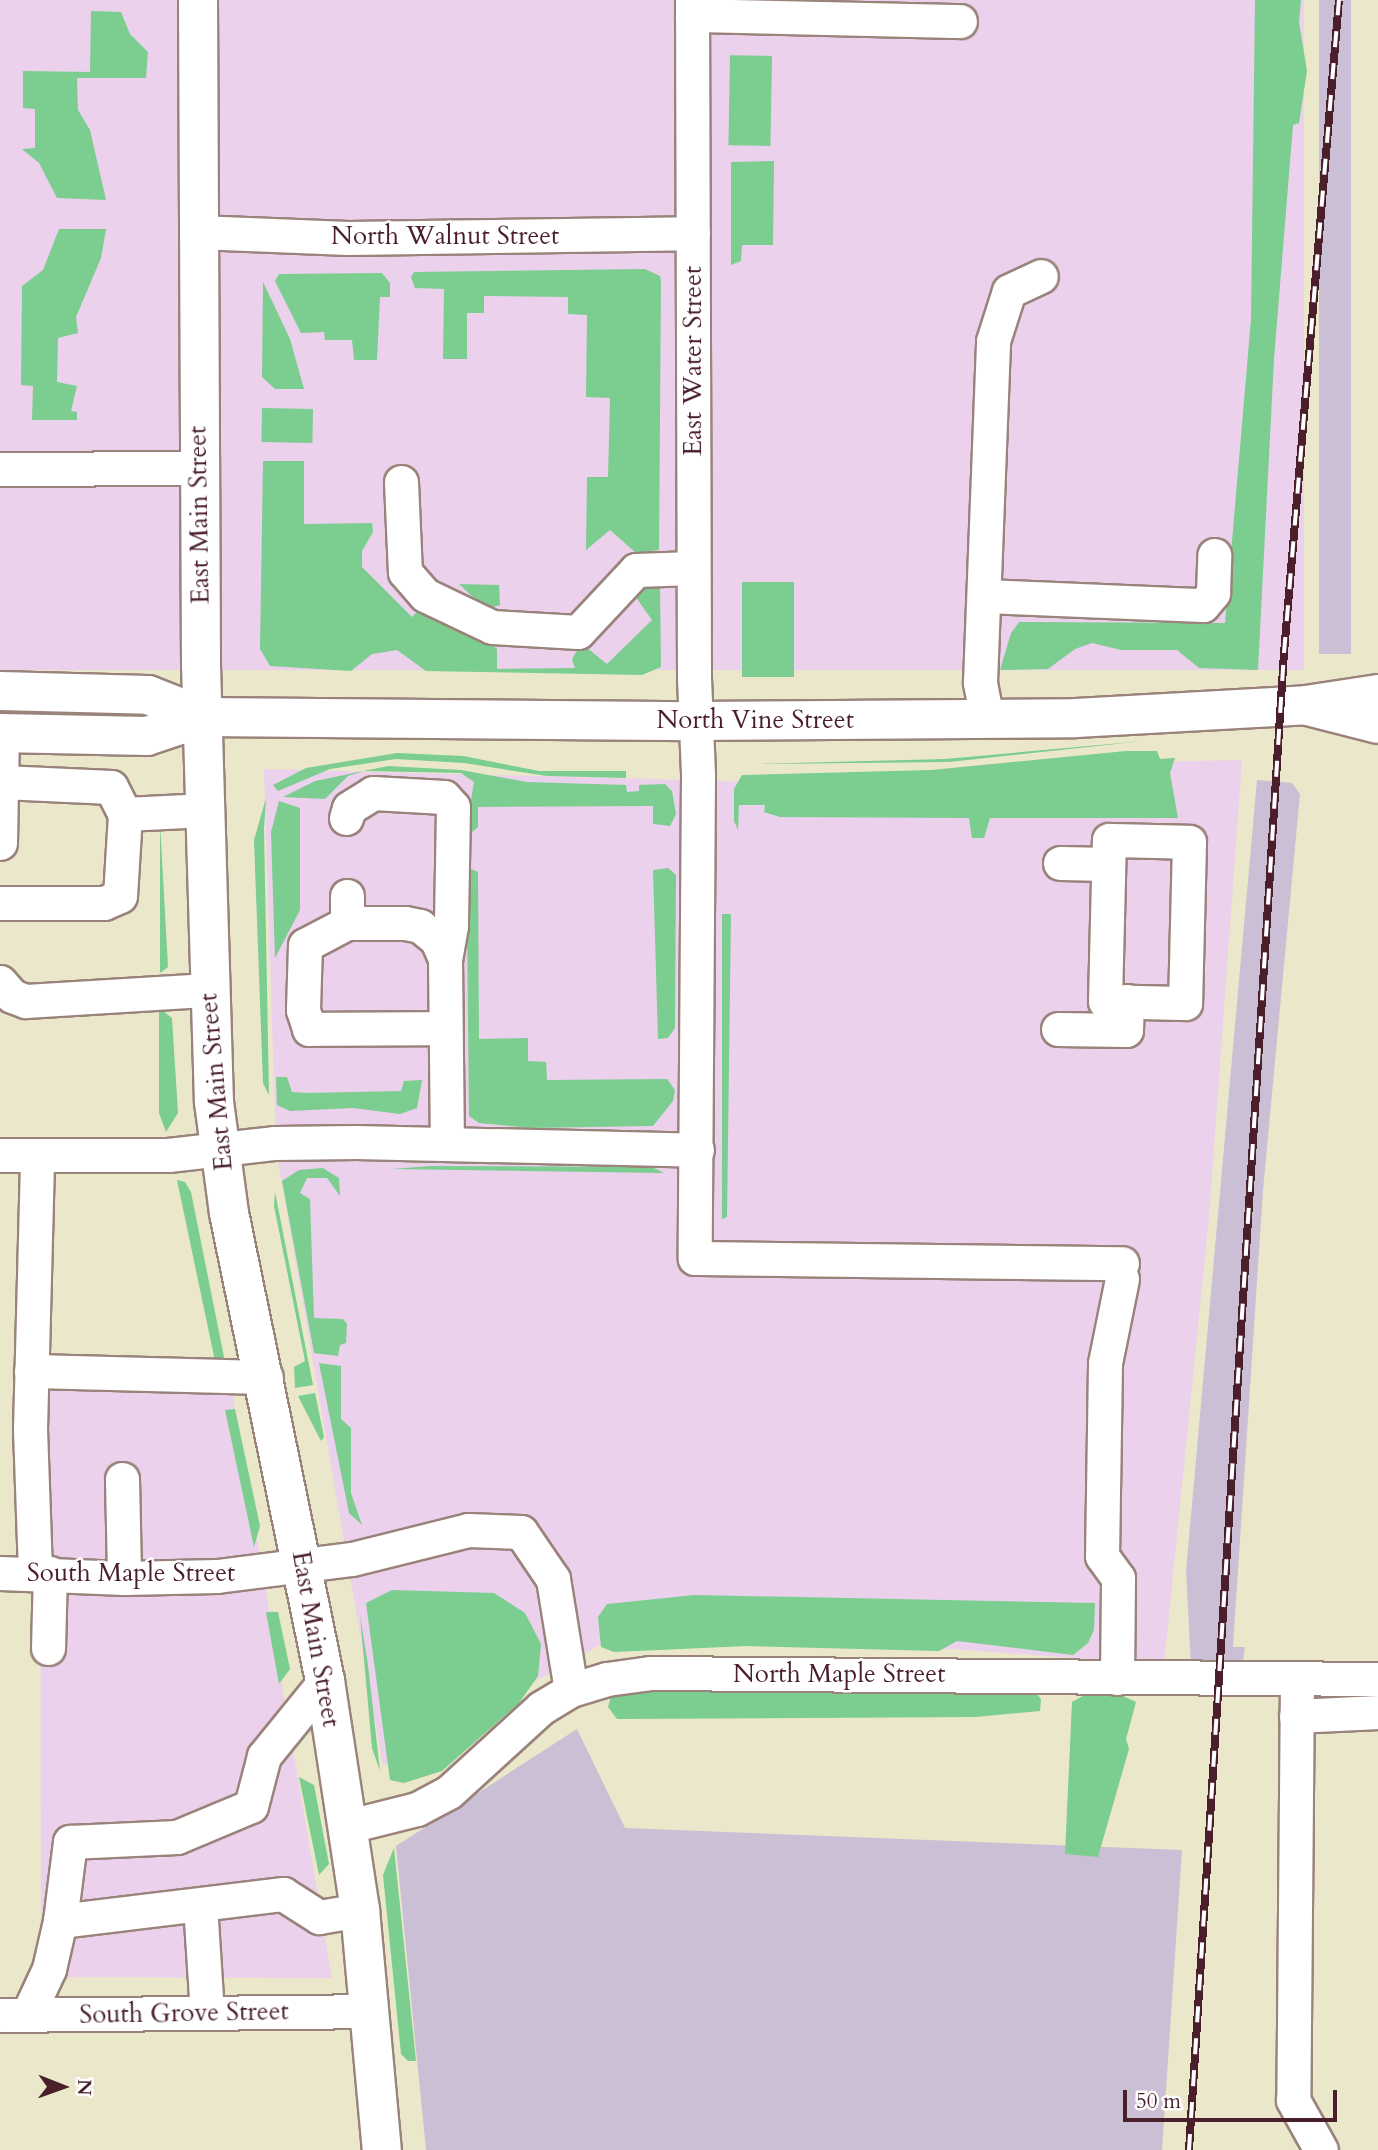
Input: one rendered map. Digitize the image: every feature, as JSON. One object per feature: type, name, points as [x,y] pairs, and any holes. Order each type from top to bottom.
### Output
[{"type":"main road","name":"East Main Street","points":[[198,0],[198,468],[208,990],[219,1149],[325,1681],[345,1827],[360,1910],[367,2011],[382,2150]]},
{"type":"main road","points":[[0,691],[148,695],[204,717]]},
{"type":"main road","name":"North Vine Street","points":[[204,717],[694,721],[987,719],[1306,705],[1378,694]]},
{"type":"main road","name":"North Vine Street","points":[[1306,705],[1378,724]]},
{"type":"main road","points":[[1,733],[146,736],[204,717]]},
{"type":"street","points":[[692,7],[960,21]]},
{"type":"street","name":"East Water Street","points":[[692,7],[694,721],[698,775],[695,1258],[1122,1271],[1105,1363],[1102,1556],[1118,1578],[1117,1678]]},
{"type":"street","name":"North Walnut Street","points":[[197,232],[348,238],[693,233]]},
{"type":"street","points":[[987,719],[980,682],[993,341],[1009,291],[1041,276]]},
{"type":"street","points":[[0,469],[198,468]]},
{"type":"street","points":[[401,482],[405,572],[425,595],[492,627],[578,632],[636,570],[693,568]]},
{"type":"street","points":[[985,596],[1203,605],[1213,593],[1214,555]]},
{"type":"street","points":[[0,843],[1,733]]},
{"type":"street","points":[[0,903],[104,903],[120,896],[124,887],[125,814],[111,787],[2,782]]},
{"type":"street","points":[[348,813],[373,793],[444,797],[453,807],[451,926],[445,959],[447,1143]]},
{"type":"street","points":[[125,814],[206,810]]},
{"type":"street","points":[[1109,840],[1189,842],[1185,1003],[1105,1001],[1108,864],[1109,840]]},
{"type":"street","points":[[1060,863],[1108,864]]},
{"type":"street","points":[[445,959],[438,940],[420,926],[347,909],[305,945],[304,1023],[320,1031],[445,1028]]},
{"type":"street","points":[[0,982],[12,996],[26,1001],[208,990]]},
{"type":"street","points":[[1058,1029],[1126,1030],[1127,1001]]},
{"type":"street","points":[[0,1155],[167,1155],[275,1143],[447,1143],[697,1150]]},
{"type":"street","points":[[37,1155],[32,1371],[48,1647]]},
{"type":"street","points":[[32,1371],[266,1377]]},
{"type":"street","points":[[122,1479],[124,1578]]},
{"type":"street","name":"South Maple Street","points":[[0,1573],[43,1572],[124,1578],[217,1576],[304,1567],[468,1530],[521,1532],[553,1579],[571,1690]]},
{"type":"street","name":"North Maple Street","points":[[345,1827],[417,1809],[449,1792],[541,1708],[571,1690],[650,1673],[1378,1679]]},
{"type":"street","points":[[1297,1680],[1293,2100],[1321,2150]]},
{"type":"street","points":[[14,2015],[49,1969],[60,1921],[70,1842],[177,1837],[251,1806],[264,1756],[325,1681]]},
{"type":"street","points":[[1296,1716],[1378,1712]]},
{"type":"street","points":[[60,1921],[283,1894],[319,1917],[360,1910]]},
{"type":"street","points":[[200,1905],[207,2012]]},
{"type":"street","name":"South Grove Street","points":[[14,2015],[367,2011]]},
{"type":"shaded area","points":[[0,0],[1304,0],[1304,670],[0,670]]},
{"type":"shaded area","points":[[1319,0],[1351,0],[1351,654],[1319,654]]},
{"type":"shaded area","points":[[1242,760],[1209,1217],[1164,1664],[632,1627],[383,1766],[276,1148],[264,769],[764,782],[1103,763]]},
{"type":"shaded area","points":[[1257,780],[1292,783],[1300,794],[1263,1190],[1233,1647],[1245,1647],[1242,1667],[1191,1665],[1186,1571]]},
{"type":"shaded area","points":[[40,1363],[228,1368],[332,1978],[41,1977]]},
{"type":"shaded area","points":[[577,1729],[625,1828],[1182,1850],[1162,2150],[426,2150],[396,1846]]},
{"type":"green space","points":[[1255,0],[1301,0],[1299,22],[1307,71],[1299,123],[1293,125],[1274,359],[1258,670],[1199,668],[1177,650],[1121,650],[1092,643],[1075,649],[1048,669],[1000,670],[1011,633],[1019,622],[1225,623],[1251,319]]},
{"type":"green space","points":[[91,11],[121,12],[130,34],[148,52],[146,78],[77,78],[78,110],[90,130],[106,200],[57,198],[39,163],[22,149],[35,148],[35,109],[23,108],[23,71],[90,72]]},
{"type":"green space","points":[[730,55],[772,56],[770,146],[728,145]]},
{"type":"green space","points":[[774,161],[773,245],[742,245],[741,261],[731,265],[731,162]]},
{"type":"green space","points":[[59,229],[106,229],[101,258],[76,317],[78,333],[58,338],[57,382],[77,386],[71,411],[77,412],[77,420],[32,420],[33,386],[21,385],[22,286],[43,270]]},
{"type":"green space","points":[[645,269],[660,276],[661,282],[659,550],[636,553],[610,530],[586,550],[587,477],[608,477],[610,398],[586,397],[587,315],[568,314],[568,297],[484,296],[484,313],[467,313],[467,359],[443,359],[444,289],[415,288],[411,277],[414,272]]},
{"type":"green space","points":[[382,273],[390,283],[390,297],[380,297],[377,360],[354,360],[352,340],[325,340],[324,332],[301,333],[275,281],[279,274]]},
{"type":"green space","points":[[263,282],[290,339],[304,389],[275,389],[262,377]]},
{"type":"green space","points":[[262,408],[313,409],[312,443],[261,442]]},
{"type":"green space","points":[[263,461],[304,461],[304,524],[372,523],[373,532],[362,551],[362,567],[412,617],[423,605],[433,605],[490,643],[497,649],[497,669],[575,668],[572,659],[581,643],[607,664],[652,620],[635,596],[642,586],[653,583],[660,586],[661,667],[642,675],[426,671],[397,650],[372,654],[351,671],[270,666],[260,649]]},
{"type":"green space","points":[[742,582],[794,582],[794,677],[742,677]]},
{"type":"green space","points":[[459,584],[499,585],[500,605],[486,609]]},
{"type":"green space","points":[[1144,741],[949,762],[757,764],[945,759]]},
{"type":"green space","points":[[1126,751],[1157,751],[1160,759],[1175,758],[1170,773],[1178,818],[990,818],[984,838],[972,838],[969,818],[780,817],[764,812],[765,805],[739,805],[738,830],[734,821],[734,789],[742,775],[931,770]]},
{"type":"green space","points":[[397,753],[463,756],[539,771],[626,771],[626,778],[547,776],[464,763],[396,759],[330,769],[278,791],[273,785],[306,768]]},
{"type":"green space","points":[[388,766],[461,770],[527,782],[626,785],[627,792],[639,791],[639,785],[665,784],[672,791],[676,814],[670,826],[653,824],[653,806],[478,807],[478,827],[471,833],[471,869],[478,872],[479,1039],[528,1038],[528,1061],[546,1062],[547,1080],[667,1079],[675,1090],[673,1101],[653,1126],[531,1128],[479,1123],[469,1116],[466,829],[474,782],[461,773],[364,771],[348,776],[325,799],[283,797],[315,781]]},
{"type":"green space","points":[[266,798],[264,829],[269,1095],[263,1083],[254,840]]},
{"type":"green space","points":[[279,801],[300,808],[300,910],[275,958],[271,832]]},
{"type":"green space","points":[[160,823],[168,967],[160,973]]},
{"type":"green space","points":[[668,868],[676,875],[675,1028],[668,1038],[658,1039],[653,870]]},
{"type":"green space","points":[[722,914],[731,914],[727,1217],[722,1219]]},
{"type":"green space","points":[[159,1008],[172,1018],[178,1113],[166,1132],[159,1113]]},
{"type":"green space","points":[[276,1077],[287,1077],[292,1092],[306,1093],[401,1091],[404,1081],[422,1080],[417,1108],[400,1114],[353,1108],[290,1111],[277,1105]]},
{"type":"green space","points":[[432,1166],[652,1167],[664,1173],[391,1169]]},
{"type":"green space","points":[[323,1168],[339,1178],[340,1196],[327,1178],[307,1178],[300,1193],[310,1199],[314,1318],[343,1319],[347,1324],[346,1343],[340,1345],[338,1356],[314,1353],[282,1181],[299,1170]]},
{"type":"green space","points":[[177,1180],[185,1182],[191,1192],[224,1357],[220,1362],[215,1361]]},
{"type":"green space","points":[[275,1192],[313,1385],[295,1388],[294,1367],[305,1361],[274,1206]]},
{"type":"green space","points":[[319,1363],[341,1366],[341,1419],[351,1428],[351,1493],[362,1525],[349,1513]]},
{"type":"green space","points":[[315,1393],[324,1437],[321,1441],[298,1396]]},
{"type":"green space","points":[[235,1409],[260,1526],[254,1547],[225,1410]]},
{"type":"green space","points":[[392,1590],[494,1593],[525,1613],[541,1644],[538,1676],[519,1703],[442,1771],[404,1783],[390,1780],[366,1603]]},
{"type":"green space","points":[[695,1595],[1095,1603],[1094,1630],[1088,1643],[1073,1655],[957,1641],[939,1651],[746,1646],[614,1652],[601,1647],[598,1617],[607,1604]]},
{"type":"green space","points":[[266,1612],[278,1612],[290,1669],[279,1684]]},
{"type":"green space","points":[[360,1615],[368,1665],[380,1771],[372,1748]]},
{"type":"green space","points":[[664,1687],[1035,1692],[1041,1699],[1040,1711],[975,1717],[617,1719],[608,1707],[613,1690]]},
{"type":"green space","points":[[1088,1693],[1116,1693],[1136,1702],[1126,1739],[1129,1749],[1098,1857],[1065,1854],[1072,1702]]},
{"type":"green space","points":[[299,1777],[314,1785],[329,1864],[319,1875]]},
{"type":"green space","points":[[394,1848],[416,2061],[408,2061],[401,2054],[383,1875]]},
{"type":"railway","points":[[1189,2150],[1284,653],[1339,0]]}]
